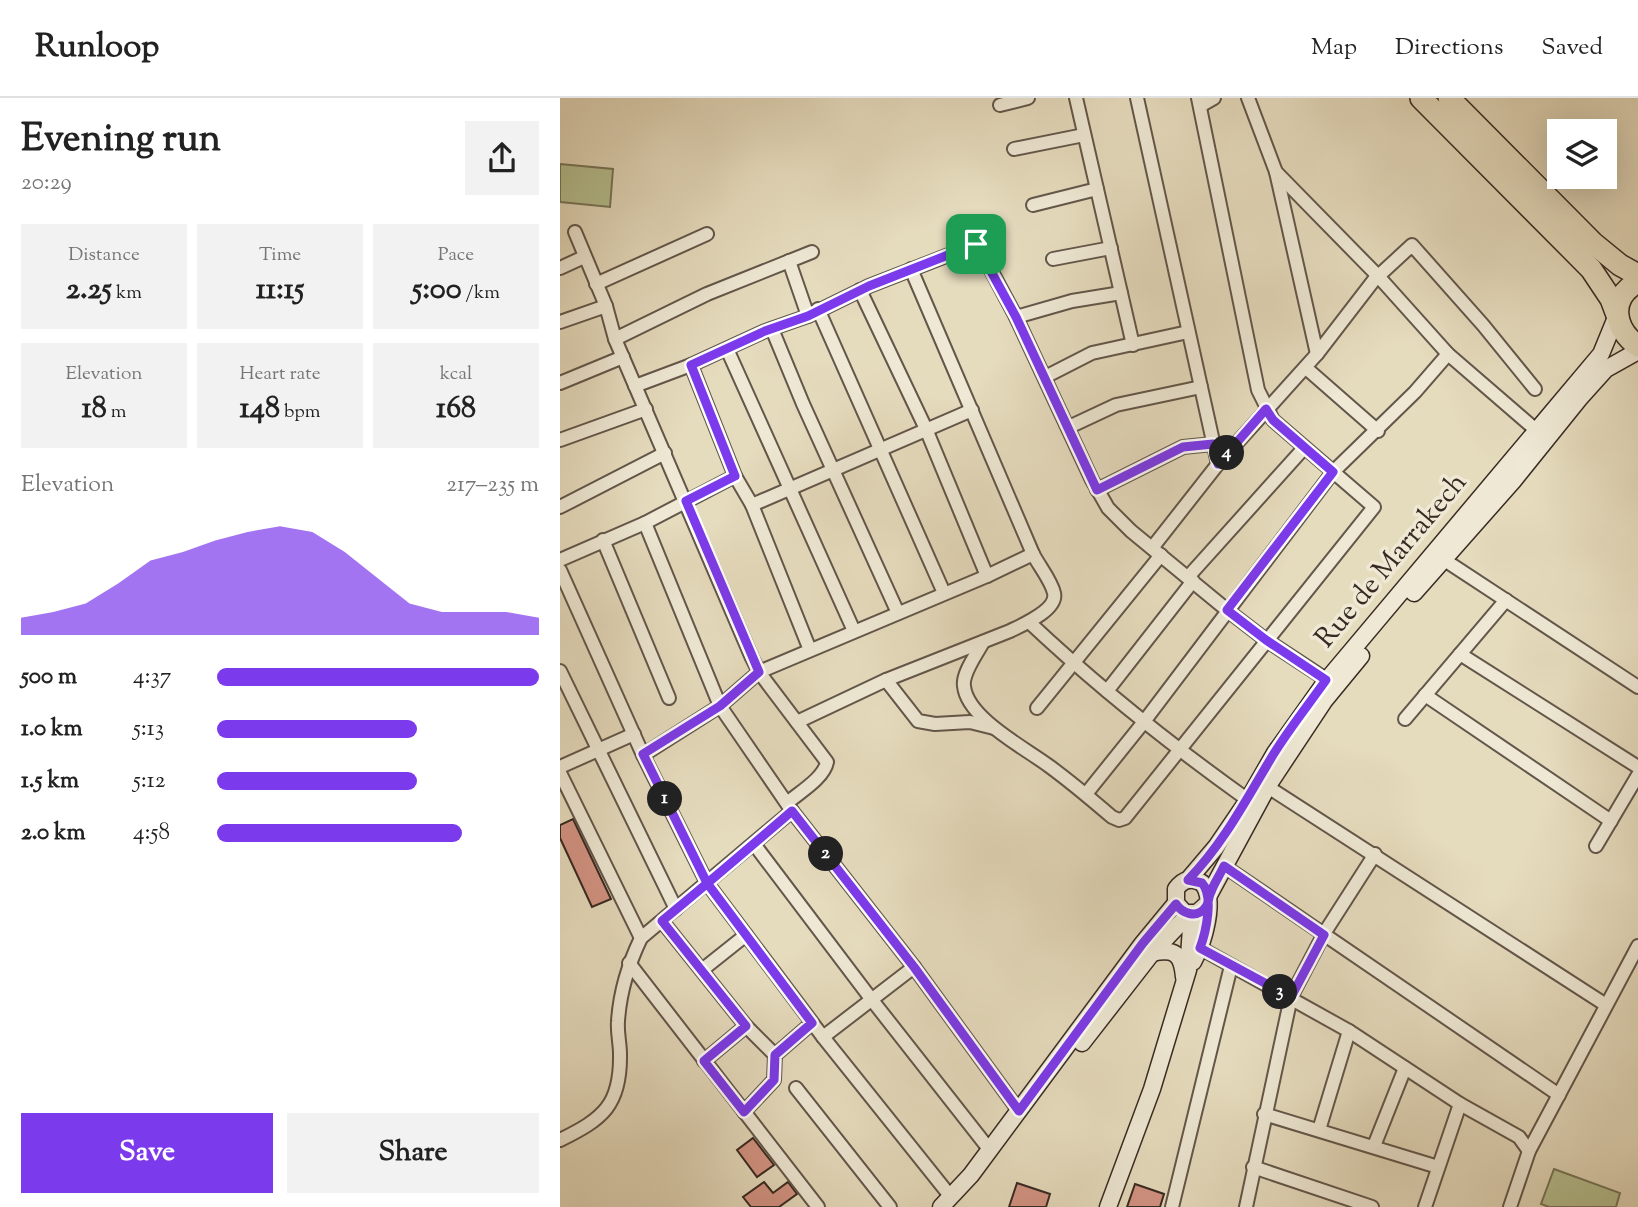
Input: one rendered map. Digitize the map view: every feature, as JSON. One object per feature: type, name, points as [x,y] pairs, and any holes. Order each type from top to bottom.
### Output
[{"type":"highway","points":[[1421,98],[1591,269],[1611,299],[1623,333],[1638,346]]},
{"type":"highway","points":[[1449,98],[1600,249],[1638,275]]},
{"type":"highway","points":[[1617,315],[1621,298],[1638,282]]},
{"type":"main road","name":"Rue de Marrakech","points":[[1188,880],[1216,848],[1275,753],[1326,680],[1601,354],[1617,315]]},
{"type":"main road","name":"Rue de Marrakech","points":[[1108,1207],[1152,1089],[1187,976],[1205,933],[1208,900],[1268,787],[1324,701],[1443,559],[1606,369],[1638,351]]},
{"type":"main road","points":[[948,1204],[988,1167],[1152,953],[1191,914],[1201,911],[1208,900],[1202,883],[1188,880],[1176,889],[1176,904],[1181,910],[1191,914]]},
{"type":"main road","points":[[948,1204],[1143,943],[1176,904]]},
{"type":"main road","name":"Rue de Marrakech","points":[[1187,976],[1191,914]]},
{"type":"main road","points":[[1152,953],[1165,950],[1177,955],[1187,976]]},
{"type":"street","points":[[1000,105],[1028,98]]},
{"type":"street","points":[[1076,98],[1133,345]]},
{"type":"street","points":[[1137,98],[1218,464]]},
{"type":"street","points":[[983,642],[964,679],[964,687],[977,711],[996,729],[1086,794],[1112,817],[1119,820],[1125,818],[1374,507],[1273,420],[1258,390],[1199,102],[1214,98]]},
{"type":"street","points":[[1248,98],[1276,172],[1317,354]]},
{"type":"street","points":[[1014,149],[1084,135]]},
{"type":"street","points":[[1276,172],[1378,276],[1448,354],[1536,430]]},
{"type":"street","points":[[1033,205],[1097,188]]},
{"type":"street","points":[[560,1140],[593,1123],[606,1111],[615,1091],[621,1056],[618,1023],[622,986],[641,938],[754,844],[827,766],[824,756],[759,672],[615,339],[606,306],[575,232]]},
{"type":"street","points":[[596,284],[707,234]]},
{"type":"street","points":[[635,386],[691,365],[860,290],[976,244],[1016,317],[1108,508],[1227,610],[1326,680]]},
{"type":"street","points":[[1037,708],[1157,552],[1218,464],[1306,368],[1378,276],[1412,245],[1535,389]]},
{"type":"street","points":[[1053,259],[1111,248]]},
{"type":"street","points":[[615,339],[707,294],[812,252]]},
{"type":"street","points":[[560,268],[584,257]]},
{"type":"street","points":[[789,261],[880,449],[944,593]]},
{"type":"street","points":[[797,722],[886,680],[1029,622],[1051,607],[1055,594],[1033,554],[911,269]]},
{"type":"street","points":[[860,290],[926,429],[987,576]]},
{"type":"street","points":[[1016,317],[1072,302],[1121,293]]},
{"type":"street","points":[[560,323],[606,306]]},
{"type":"street","points":[[772,329],[898,612]]},
{"type":"street","points":[[1045,377],[1091,354],[1188,332]]},
{"type":"street","points":[[727,349],[854,631]]},
{"type":"street","points":[[1086,794],[1333,472],[1378,430],[1448,354]]},
{"type":"street","points":[[560,383],[623,357]]},
{"type":"street","points":[[691,365],[735,476],[752,505],[810,650]]},
{"type":"street","points":[[1306,368],[1378,430]]},
{"type":"street","points":[[1069,427],[1116,405],[1200,387]]},
{"type":"street","points":[[560,440],[646,409]]},
{"type":"street","points":[[752,505],[972,410]]},
{"type":"street","points":[[1097,490],[1183,447],[1213,444]]},
{"type":"street","points":[[1107,691],[1190,579],[1304,448]]},
{"type":"street","points":[[560,507],[665,453]]},
{"type":"street","points":[[560,560],[645,523],[735,476]]},
{"type":"street","points":[[645,523],[720,706],[790,807],[914,967],[1019,1111]]},
{"type":"street","points":[[603,540],[669,698]]},
{"type":"street","points":[[643,754],[720,706],[759,672],[1033,554]]},
{"type":"street","points":[[1443,559],[1638,687]]},
{"type":"street","points":[[560,569],[643,754],[707,883],[948,1204]]},
{"type":"street","points":[[1405,719],[1506,600]]},
{"type":"street","points":[[1029,622],[1072,663],[1143,723],[1248,800]]},
{"type":"street","points":[[1460,654],[1638,767]]},
{"type":"street","points":[[560,671],[676,909]]},
{"type":"street","points":[[886,680],[918,721],[935,724],[970,722],[996,729]]},
{"type":"street","points":[[1425,695],[1611,821]]},
{"type":"street","points":[[560,767],[634,734]]},
{"type":"street","points":[[560,773],[641,938]]},
{"type":"street","points":[[1596,846],[1638,775]]},
{"type":"street","points":[[1268,787],[1606,1005]]},
{"type":"street","points":[[754,844],[989,1149]]},
{"type":"street","points":[[1246,1207],[1291,997],[1324,935],[1375,855]]},
{"type":"street","points":[[1224,866],[1559,1095]]},
{"type":"street","points":[[662,921],[746,1026],[775,1055]]},
{"type":"street","points":[[702,970],[746,935]]},
{"type":"street","points":[[1510,1207],[1529,1151],[1638,946]]},
{"type":"street","points":[[1200,948],[1349,1031],[1460,1104],[1519,1137],[1529,1151]]},
{"type":"street","points":[[629,963],[818,1207]]},
{"type":"street","points":[[1172,1207],[1231,966]]},
{"type":"street","points":[[823,1037],[914,967]]},
{"type":"street","points":[[744,1112],[774,1080],[775,1055],[812,1023]]},
{"type":"street","points":[[704,1061],[746,1026]]},
{"type":"street","points":[[1319,1130],[1349,1031]]},
{"type":"street","points":[[1374,1146],[1405,1068]]},
{"type":"street","points":[[796,1088],[890,1207]]},
{"type":"street","points":[[1425,1207],[1460,1104]]},
{"type":"street","points":[[1264,1114],[1438,1167]]},
{"type":"street","points":[[1253,1167],[1372,1207]]},
{"type":"green space","points":[[560,164],[613,169],[610,207],[560,202]]},
{"type":"green space","points":[[1554,1169],[1620,1193],[1616,1207],[1549,1207],[1541,1204]]},
{"type":"building","points":[[573,819],[611,899],[592,907],[560,838],[560,825]]},
{"type":"building","points":[[753,1138],[774,1165],[757,1177],[737,1150]]},
{"type":"building","points":[[764,1182],[773,1193],[788,1182],[797,1194],[779,1207],[751,1207],[743,1197]]},
{"type":"building","points":[[1017,1183],[1050,1194],[1046,1207],[1009,1207]]},
{"type":"building","points":[[1135,1184],[1164,1194],[1160,1207],[1127,1207]]},
{"type":"route","points":[[976,244],[869,286],[808,316],[765,331],[691,365],[735,476],[686,501],[759,672],[720,706],[643,754],[707,883],[812,1023],[775,1055],[774,1080],[744,1112],[704,1061],[746,1026],[662,921],[676,909],[707,883],[792,811],[914,967],[1019,1111],[1143,943],[1176,904],[1185,913],[1192,914],[1205,908],[1209,895],[1224,866],[1324,935],[1291,997],[1200,948],[1205,933],[1209,895],[1202,883],[1188,880],[1216,848],[1275,753],[1326,680],[1227,610],[1333,472],[1273,420],[1266,409],[1218,464],[1213,444],[1183,447],[1097,490],[1016,317],[976,244]]}]
